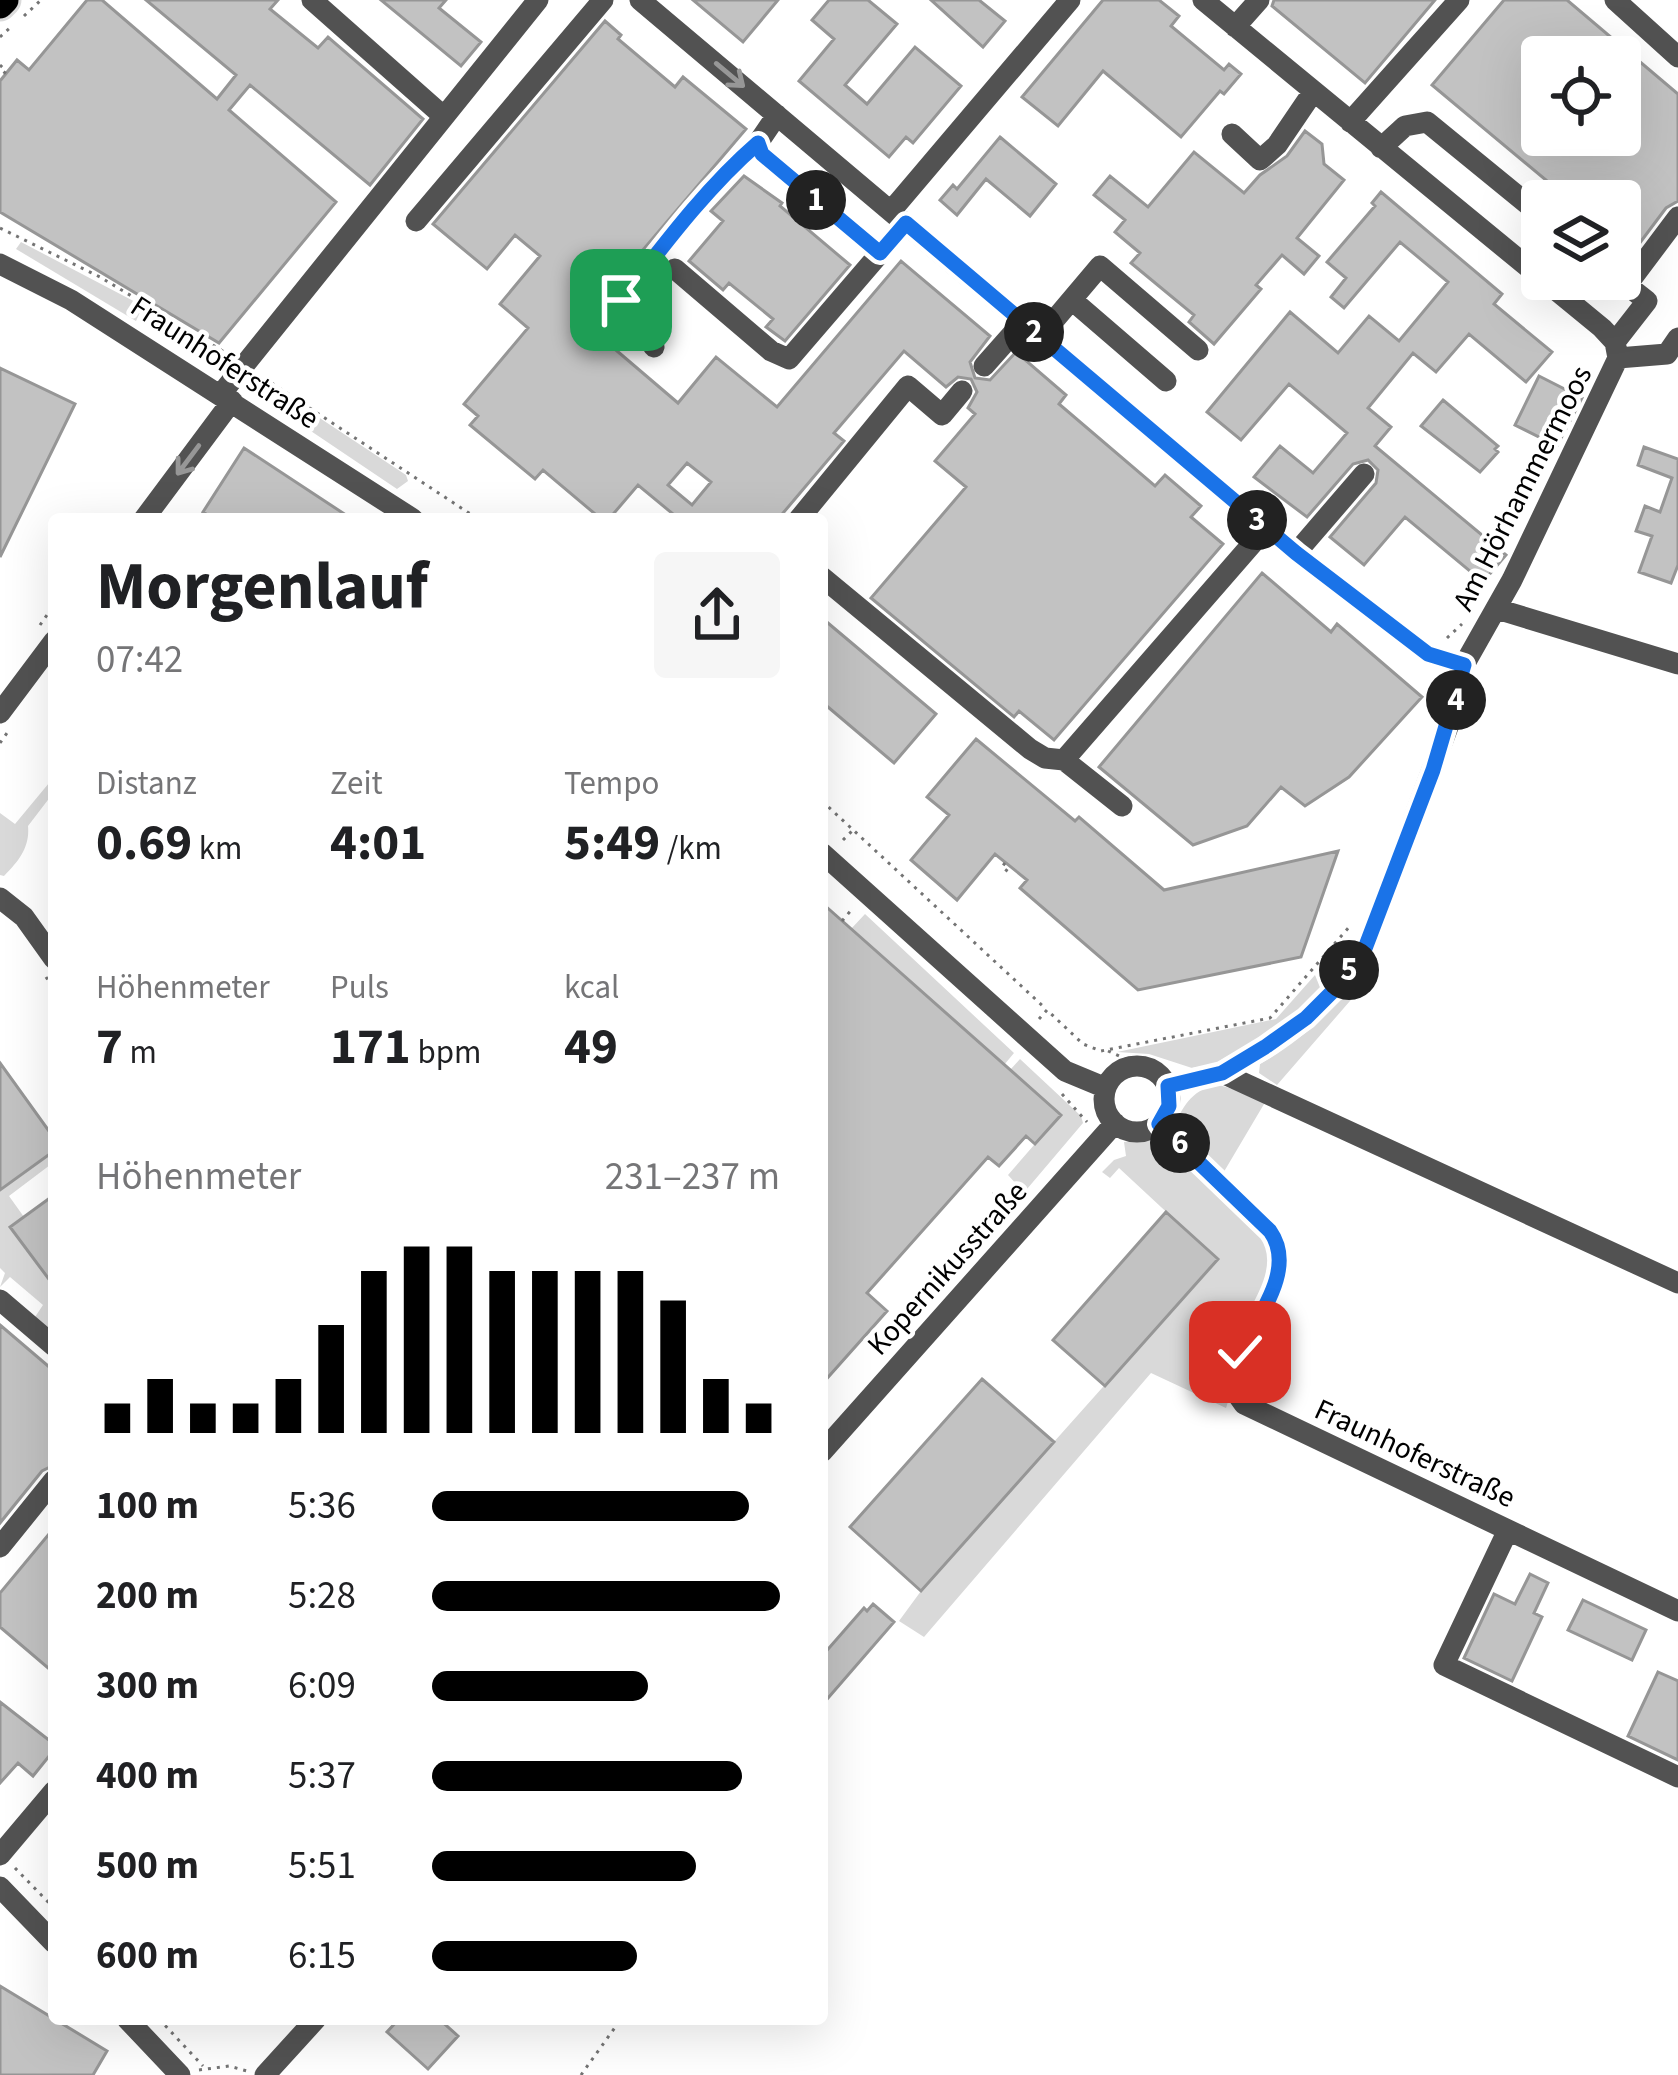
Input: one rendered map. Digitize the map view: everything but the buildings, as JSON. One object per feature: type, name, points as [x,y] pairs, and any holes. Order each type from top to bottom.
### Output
[{"type":"street","points":[[312,0],[442,115]]},
{"type":"street","points":[[148,513],[226,398],[442,115],[538,0]]},
{"type":"street","points":[[416,221],[603,0]]},
{"type":"street","points":[[640,0],[1296,553],[1428,654],[1464,665]]},
{"type":"street","points":[[675,269],[771,351],[789,359],[880,253],[898,217],[1070,0]]},
{"type":"street","points":[[1203,0],[1617,350],[1647,301],[1641,296]]},
{"type":"street","points":[[1235,27],[1259,0]]},
{"type":"street","points":[[1350,122],[1459,0]]},
{"type":"street","points":[[1615,0],[1678,57]]},
{"type":"street","points":[[1232,134],[1260,160],[1313,92]]},
{"type":"street","points":[[653,347],[621,300],[777,115]]},
{"type":"street","points":[[1381,148],[1405,126],[1427,122],[1521,199]]},
{"type":"street","points":[[758,143],[762,154],[880,253]]},
{"type":"street","points":[[1641,261],[1678,217]]},
{"type":"street","name":"Fraunhoferstraße","points":[[0,264],[71,300],[404,513]]},
{"type":"street","points":[[984,366],[1072,300],[1100,266],[1198,350]]},
{"type":"street","points":[[1072,300],[1166,381]]},
{"type":"street","name":"Am Hörhammermoos","points":[[1168,1086],[1222,1073],[1306,1018],[1364,951],[1433,770],[1464,665],[1497,609],[1617,350],[1667,354],[1678,338]]},
{"type":"street","points":[[804,513],[908,386],[942,415],[962,391]]},
{"type":"street","points":[[1296,553],[1364,474]]},
{"type":"street","points":[[1064,760],[1266,528]]},
{"type":"street","points":[[828,582],[1030,749],[1046,758],[1064,760],[1122,806]]},
{"type":"street","points":[[1497,609],[1678,664]]},
{"type":"street","points":[[0,713],[48,648]]},
{"type":"street","points":[[828,858],[1065,1071],[1106,1088]]},
{"type":"street","points":[[0,898],[24,917],[48,951]]},
{"type":"street","points":[[1141,1066],[1157,1072],[1168,1086],[1169,1106],[1159,1124],[1137,1131],[1115,1123],[1106,1106],[1106,1088],[1124,1069],[1141,1066]]},
{"type":"street","points":[[1222,1073],[1678,1283]]},
{"type":"street","name":"Kopernikusstraße","points":[[828,1445],[1115,1123]]},
{"type":"street","name":"Fraunhoferstraße","points":[[1159,1124],[1270,1231],[1280,1252],[1280,1271],[1235,1364],[1236,1395],[1244,1404],[1678,1611]]},
{"type":"street","points":[[0,1300],[48,1341]]},
{"type":"street","points":[[0,1547],[48,1487]]},
{"type":"street","points":[[1508,1530],[1444,1665],[1678,1778]]},
{"type":"street","points":[[0,1855],[48,1798]]},
{"type":"street","points":[[0,1887],[48,1937]]},
{"type":"street","points":[[133,2025],[180,2075]]},
{"type":"street","points":[[266,2075],[311,2025]]},
{"type":"path","points":[[0,65],[6,70],[0,78]]},
{"type":"path","points":[[146,316],[150,306]]},
{"type":"path","points":[[1428,654],[1471,616]]},
{"type":"path","points":[[828,806],[1083,1044],[1141,1066]]},
{"type":"path","points":[[843,840],[854,830]]},
{"type":"path","points":[[1006,863],[1002,867],[1010,873]]},
{"type":"path","points":[[842,921],[859,902]]},
{"type":"path","points":[[1107,1051],[1270,1018],[1359,916]]},
{"type":"path","points":[[1023,1036],[1047,1010]]},
{"type":"path","points":[[1048,1080],[1082,1113],[1087,1125]]},
{"type":"path","points":[[0,1855],[48,1902]]},
{"type":"path","points":[[164,2025],[203,2067]]},
{"type":"path","points":[[581,2075],[617,2025]]},
{"type":"path","points":[[193,2075],[203,2067],[229,2066],[253,2074]]},
{"type":"shaded area","points":[[21,242],[143,306],[136,321],[16,249]]},
{"type":"shaded area","points":[[300,405],[406,475],[408,481],[397,489],[293,419]]},
{"type":"shaded area","points":[[48,784],[48,800],[28,826],[22,853],[0,875],[0,813],[15,824]]},
{"type":"shaded area","points":[[865,914],[1014,1053],[1004,1065],[851,929]]},
{"type":"shaded area","points":[[1376,957],[1363,986],[1277,1085],[1259,1073],[1260,1064],[1324,1017]]},
{"type":"shaded area","points":[[1315,975],[1321,990],[1279,1027],[1214,1064],[1192,1068],[1149,1054],[1117,1052],[1276,1019]]},
{"type":"shaded area","points":[[1020,1059],[1083,1123],[1000,1221],[993,1210],[992,1192],[1003,1200],[1018,1186],[1008,1175],[1060,1115],[1010,1070]]},
{"type":"shaded area","points":[[1219,1085],[1267,1099],[1222,1175],[1175,1125],[1191,1098]]},
{"type":"shaded area","points":[[1156,1139],[1169,1144],[1264,1234],[1274,1259],[1226,1408],[1151,1373],[924,1637],[899,1621],[921,1591],[1217,1259],[1119,1168],[1110,1178],[1102,1172],[1126,1156],[1124,1142]]},
{"type":"shaded area","points":[[48,1155],[48,1167],[9,1196],[24,1217],[11,1228],[48,1275],[48,1329],[35,1317],[43,1305],[10,1277],[0,1287],[5,1273],[0,1268],[0,1190]]},
{"type":"route","points":[[621,300],[666,242],[758,143],[762,154],[880,253],[906,223],[1296,553],[1428,654],[1464,665],[1451,719],[1364,951],[1306,1018],[1265,1047],[1222,1073],[1168,1086],[1169,1106],[1159,1124],[1277,1240],[1280,1271],[1240,1352]]}]
